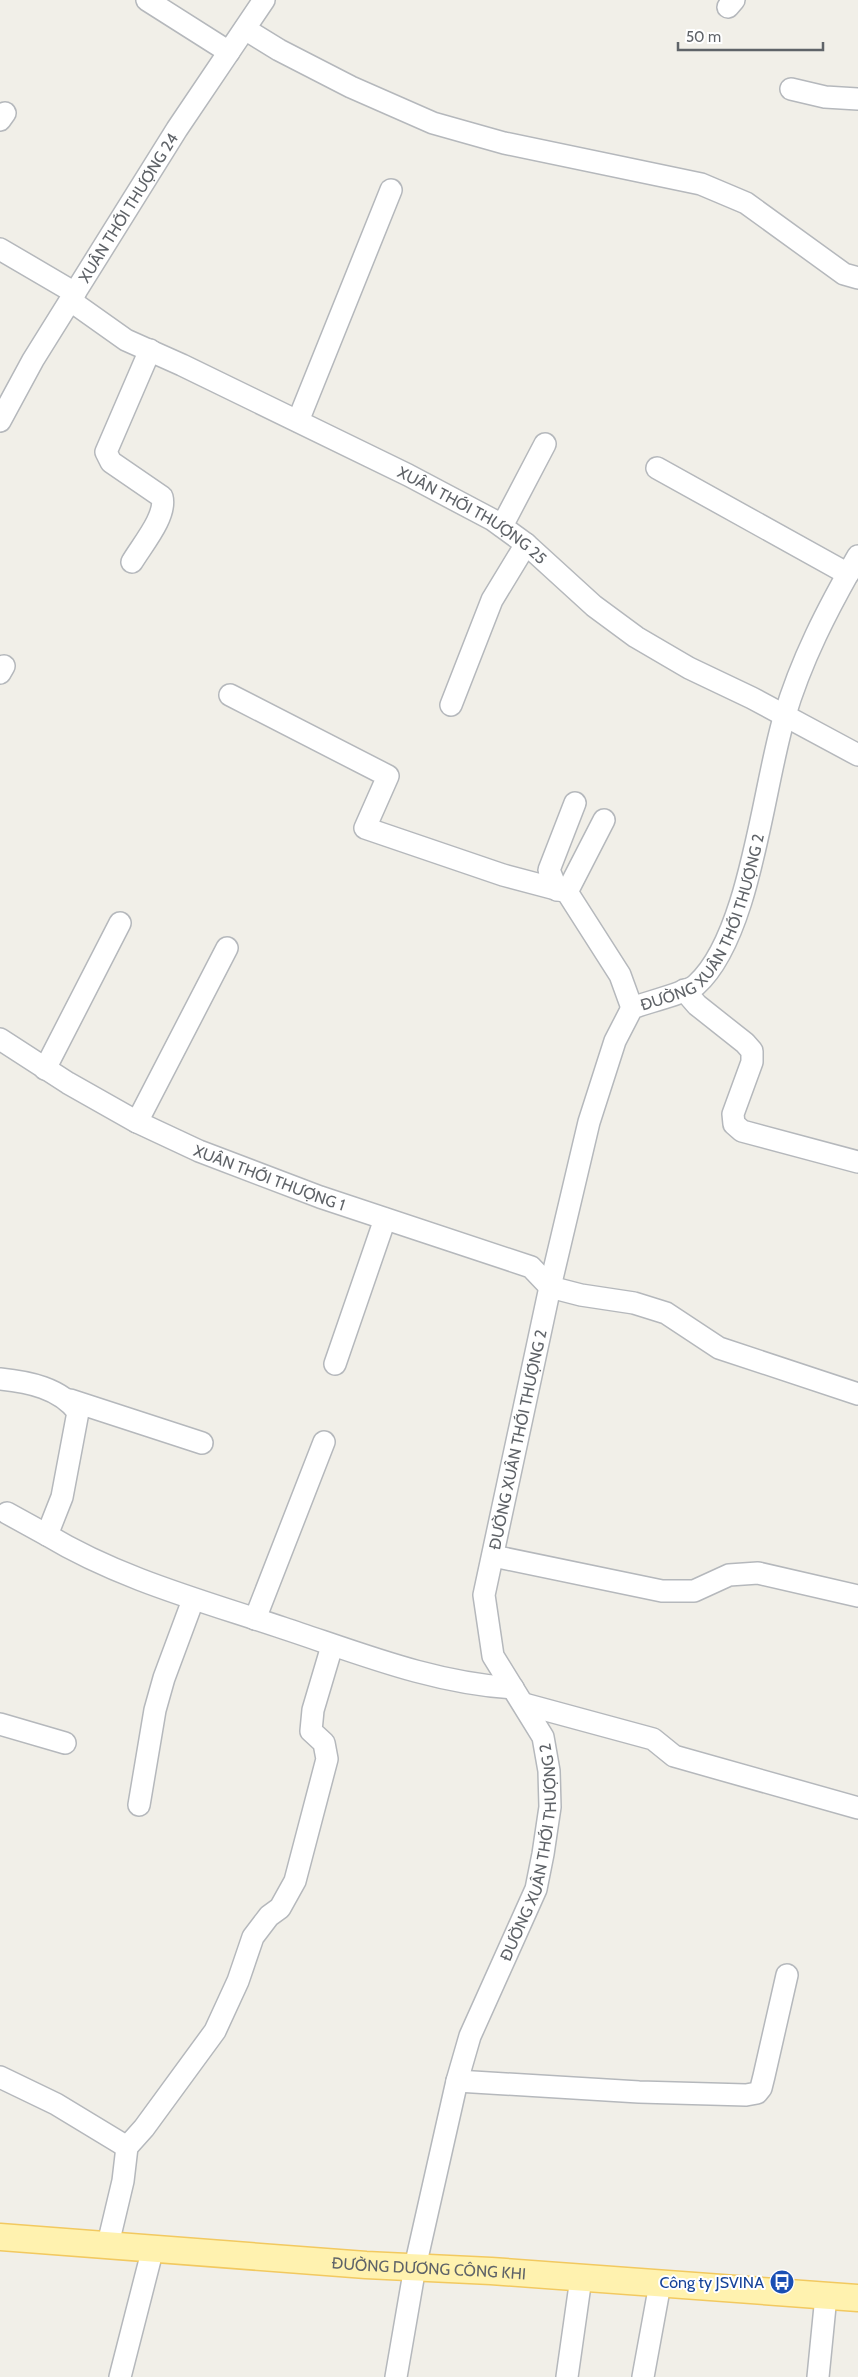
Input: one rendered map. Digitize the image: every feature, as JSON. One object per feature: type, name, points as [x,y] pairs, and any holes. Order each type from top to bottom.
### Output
[{"type":"main road","name":"ĐƯỜNG DƯƠNG CÔNG KHI","points":[[0,2237],[366,2265],[858,2298]]},
{"type":"street","points":[[147,0],[229,52]]},
{"type":"street","name":"XUÂN THỚI THƯỢNG 24","points":[[0,421],[33,360],[177,129],[264,0]]},
{"type":"street","points":[[245,29],[279,50],[351,87],[433,122],[504,143],[701,184],[746,203],[844,274],[858,278]]},
{"type":"street","points":[[791,89],[825,97],[858,99]]},
{"type":"street","points":[[298,421],[391,190]]},
{"type":"street","name":"XUÂN THỚI THƯỢNG 25","points":[[0,249],[73,297],[126,340],[408,475],[502,526],[526,544],[594,606],[636,637],[689,668],[752,698],[784,717],[858,755]]},
{"type":"street","points":[[132,562],[160,516],[164,505],[162,497],[111,462],[106,452],[150,350]]},
{"type":"street","points":[[502,526],[545,444]]},
{"type":"street","points":[[657,468],[853,565]]},
{"type":"street","points":[[451,705],[492,600],[526,544]]},
{"type":"street","name":"ĐƯỜNG XUÂN THỚI THƯỢNG 2","points":[[396,2377],[415,2267],[457,2080],[470,2036],[536,1888],[543,1854],[550,1807],[549,1771],[543,1737],[493,1656],[484,1595],[550,1287],[589,1122],[615,1041],[632,1008],[694,987],[709,971],[723,947],[752,859],[784,717],[805,655],[853,565]]},
{"type":"street","points":[[230,695],[388,776],[365,828],[503,875],[562,891]]},
{"type":"street","points":[[575,803],[549,870],[620,975],[632,1008]]},
{"type":"street","points":[[562,891],[604,820]]},
{"type":"street","points":[[45,1069],[120,923]]},
{"type":"street","points":[[137,1122],[227,948]]},
{"type":"street","points":[[684,990],[697,1005],[745,1042],[752,1050],[752,1062],[733,1114],[734,1124],[742,1131],[858,1162]]},
{"type":"street","name":"XUÂN THỚI THƯỢNG 1","points":[[0,1039],[45,1069],[137,1122],[199,1151],[385,1220],[531,1267],[550,1287]]},
{"type":"street","points":[[335,1364],[385,1220]]},
{"type":"street","points":[[550,1287],[581,1295],[634,1303],[666,1314],[719,1348],[858,1394]]},
{"type":"street","points":[[0,1379],[25,1381],[70,1400],[202,1443]]},
{"type":"street","points":[[47,1535],[62,1497],[78,1412],[70,1400]]},
{"type":"street","points":[[255,1619],[324,1442]]},
{"type":"street","points":[[7,1513],[97,1562],[194,1600],[387,1664],[518,1696],[653,1739],[674,1756],[858,1808]]},
{"type":"street","points":[[492,1556],[662,1591],[694,1591],[729,1575],[758,1573],[858,1596]]},
{"type":"street","points":[[139,1805],[155,1710],[164,1678],[194,1600]]},
{"type":"street","points":[[108,2244],[123,2181],[127,2148],[144,2128],[215,2031],[238,1981],[252,1936],[269,1916],[280,1908],[295,1881],[327,1759],[324,1743],[311,1731],[313,1710],[332,1646]]},
{"type":"street","points":[[0,1724],[65,1743]]},
{"type":"street","points":[[457,2080],[639,2092],[753,2094],[761,2088],[786,1975]]},
{"type":"street","points":[[0,2077],[56,2104],[127,2148]]},
{"type":"street","points":[[120,2377],[153,2248]]},
{"type":"street","points":[[567,2377],[581,2278]]},
{"type":"street","points":[[643,2377],[660,2284]]},
{"type":"street","points":[[818,2377],[826,2296]]},
{"type":"place","name":"Công ty JSVINA","points":[[782,2282]]}]
